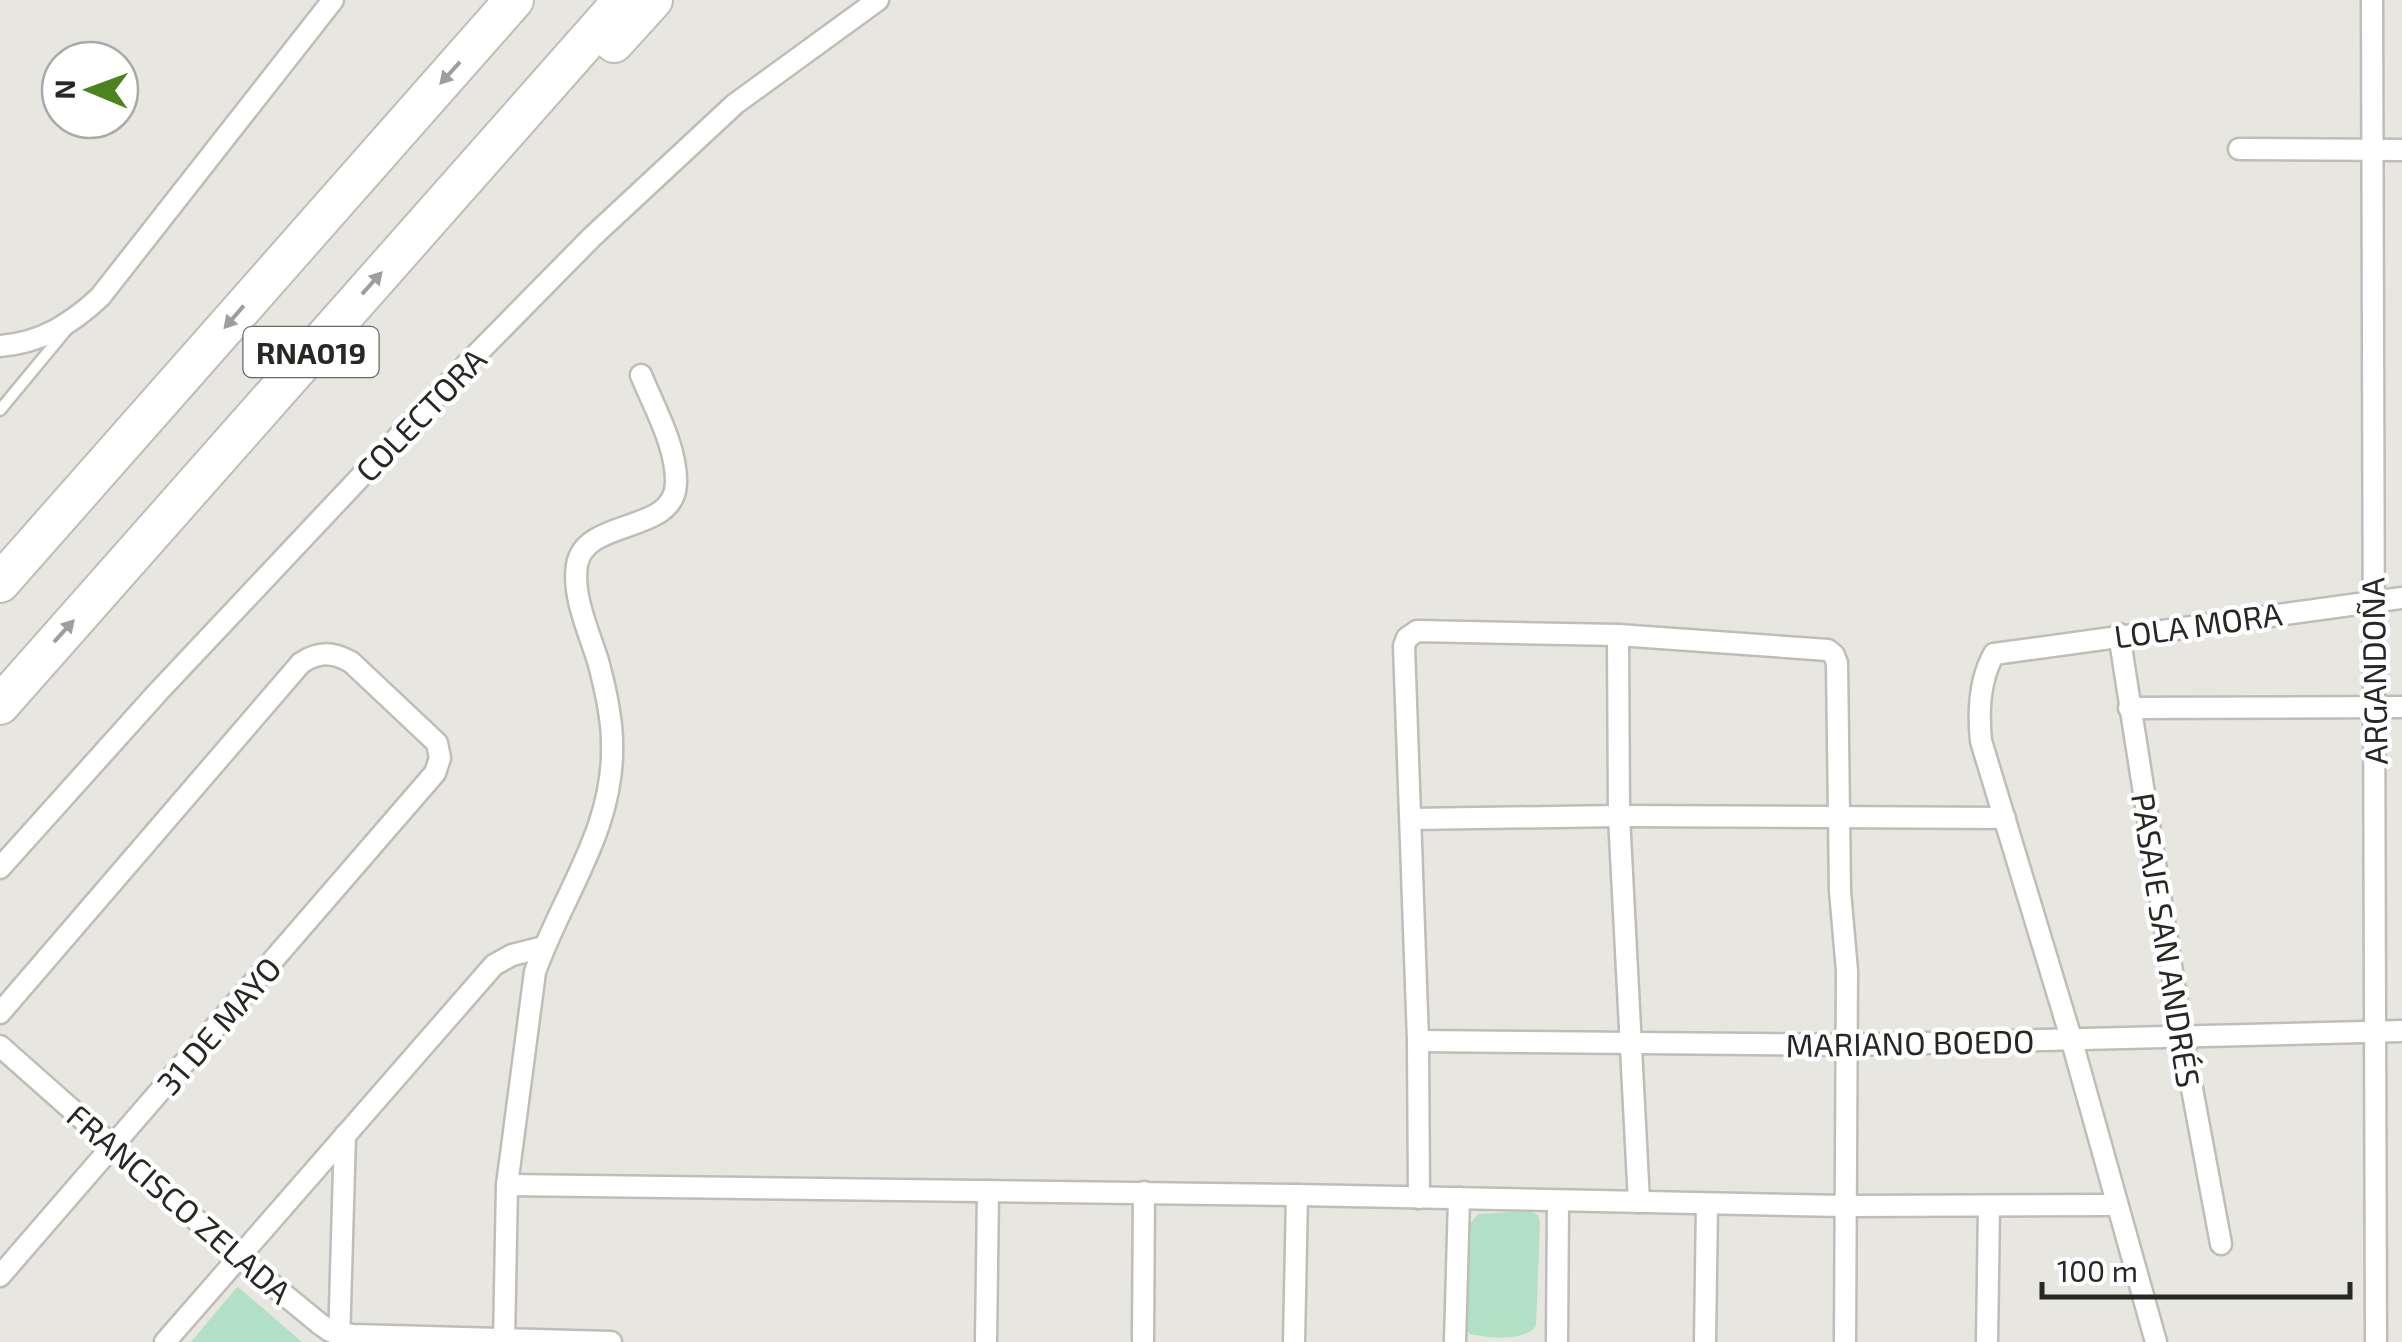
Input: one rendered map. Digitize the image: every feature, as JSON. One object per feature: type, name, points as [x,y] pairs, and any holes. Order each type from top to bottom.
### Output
[{"type":"highway","name":"RNA019","points":[[0,583],[514,0]]},
{"type":"highway","name":"RNA019","points":[[0,705],[624,0]]},
{"type":"highway","points":[[402,250],[501,170],[653,0]]},
{"type":"street","points":[[0,346],[47,335],[74,321],[127,265],[332,0]]},
{"type":"street","name":"COLECTORA","points":[[0,868],[158,692],[410,423],[592,238],[735,104],[878,0]]},
{"type":"street","name":"ARGANDOÑA","points":[[2372,0],[2376,1342]]},
{"type":"street","points":[[2239,149],[2402,150]]},
{"type":"street","points":[[504,1341],[507,1185],[528,1014],[544,947],[595,841],[609,788],[612,744],[608,703],[582,608],[577,560],[601,536],[655,514],[672,500],[676,484],[672,456],[641,375]]},
{"type":"street","name":"LOLA MORA","points":[[2004,818],[1981,740],[1978,711],[1986,668],[1994,654],[2402,598]]},
{"type":"street","points":[[1419,1198],[1412,819],[1404,646],[1407,638],[1417,631],[1618,634],[1828,650],[1834,654],[1840,891],[1847,971],[1844,1342]]},
{"type":"street","points":[[1618,634],[1618,816],[1640,1202]]},
{"type":"street","name":"PASAJE SAN ANDRÉS","points":[[2118,634],[2182,1035],[2220,1244]]},
{"type":"street","name":"31 DE MAYO","points":[[0,1013],[302,663],[313,655],[339,656],[351,662],[437,743],[440,758],[435,774],[0,1276]]},
{"type":"street","points":[[2129,708],[2402,707]]},
{"type":"street","points":[[1412,819],[2004,818],[2071,1038],[2156,1342]]},
{"type":"street","points":[[165,1342],[494,966],[512,955],[544,947]]},
{"type":"street","name":"MARIANO BOEDO","points":[[1418,1041],[1630,1046],[1848,1045],[2402,1031]]},
{"type":"street","name":"FRANCISCO ZELADA","points":[[0,1046],[237,1256],[339,1338]]},
{"type":"street","points":[[345,1134],[339,1338],[611,1342]]},
{"type":"street","points":[[507,1185],[1846,1206],[2116,1206]]},
{"type":"street","points":[[986,1342],[988,1191]]},
{"type":"street","points":[[1143,1342],[1144,1192]]},
{"type":"street","points":[[1294,1342],[1298,1195]]},
{"type":"street","points":[[1456,1342],[1458,1198]]},
{"type":"street","points":[[1557,1342],[1558,1201]]},
{"type":"street","points":[[1705,1342],[1708,1204]]},
{"type":"street","points":[[1987,1342],[1989,1206]]},
{"type":"lane","points":[[0,410],[74,321]]},
{"type":"green space","points":[[1530,1211],[1538,1215],[1540,1222],[1536,1326],[1515,1337],[1470,1334],[1463,1325],[1464,1231],[1478,1214]]},
{"type":"green space","points":[[238,1287],[302,1342],[191,1342]]}]
